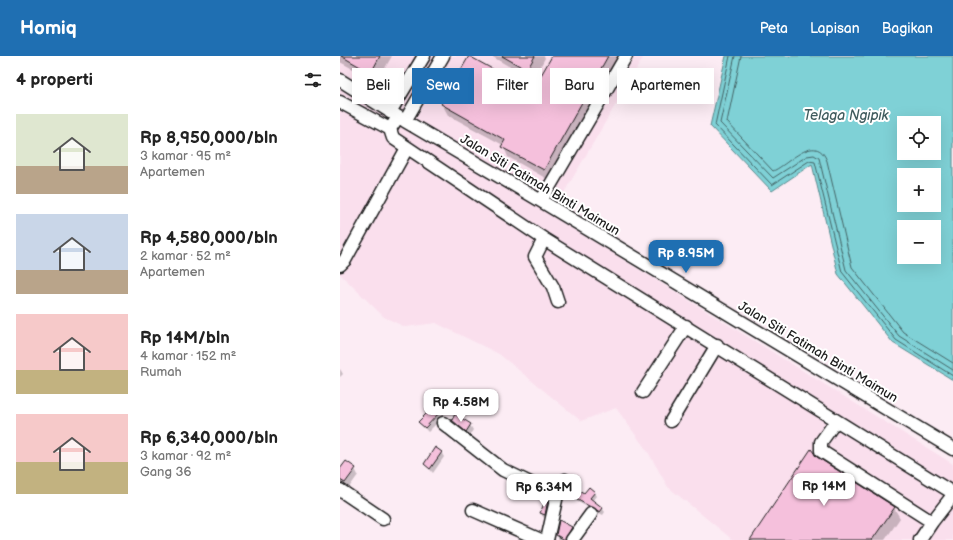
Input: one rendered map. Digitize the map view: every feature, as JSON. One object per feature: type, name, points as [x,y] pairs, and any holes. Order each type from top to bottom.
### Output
[{"type":"street","points":[[398,117],[424,56]]},
{"type":"street","points":[[390,129],[443,56]]},
{"type":"street","points":[[541,201],[626,56]]},
{"type":"street","name":"Jalan Siti Fatimah Binti Maimun","points":[[340,80],[398,117],[541,201],[953,449]]},
{"type":"street","points":[[340,102],[390,129],[393,138],[544,239],[717,345],[953,494],[920,540]]},
{"type":"street","points":[[340,265],[345,260],[407,148]]},
{"type":"street","points":[[544,239],[535,257],[552,287],[558,302]]},
{"type":"street","points":[[643,392],[686,326]]},
{"type":"street","points":[[671,421],[717,345]]},
{"type":"street","points":[[836,421],[821,442],[821,450],[932,522]]},
{"type":"street","points":[[443,423],[503,470],[557,496]]},
{"type":"street","points":[[547,540],[557,496],[565,480]]},
{"type":"street","points":[[340,490],[383,519]]},
{"type":"street","points":[[473,510],[541,540]]},
{"type":"street","points":[[572,540],[591,514]]},
{"type":"shaded area","points":[[340,56],[644,56],[637,68],[617,68],[617,102],[551,215],[953,464],[953,540],[733,540],[668,487],[648,452],[616,408],[581,421],[499,354],[436,323],[405,327],[384,317],[340,274]]},
{"type":"water","name":"Telaga Ngipik","points":[[726,56],[953,56],[953,380],[893,343],[838,274],[812,164],[772,191],[710,126]]},
{"type":"building","points":[[341,56],[380,56],[374,68],[362,68]]},
{"type":"building","points":[[469,56],[491,68],[482,68],[482,104],[542,104],[542,74],[552,56],[608,56],[601,68],[550,68],[550,104],[581,104],[544,170],[501,147],[505,140],[441,104],[474,104],[474,68],[462,68]]},
{"type":"building","points":[[502,56],[535,56],[528,68],[523,68]]},
{"type":"building","points":[[433,407],[439,413],[425,428],[418,422]]},
{"type":"building","points":[[455,414],[471,424],[466,432],[452,420]]},
{"type":"building","points":[[435,447],[442,452],[430,469],[424,464]]},
{"type":"building","points":[[811,449],[817,457],[895,507],[872,540],[750,540]]},
{"type":"building","points":[[346,461],[356,468],[345,483],[340,480],[340,469]]},
{"type":"building","points":[[571,486],[584,493],[589,487],[595,492],[590,498],[603,508],[600,512],[567,494]]},
{"type":"building","points":[[546,499],[548,500],[545,515],[540,513]]},
{"type":"building","points":[[559,520],[572,527],[565,540],[556,535]]}]
